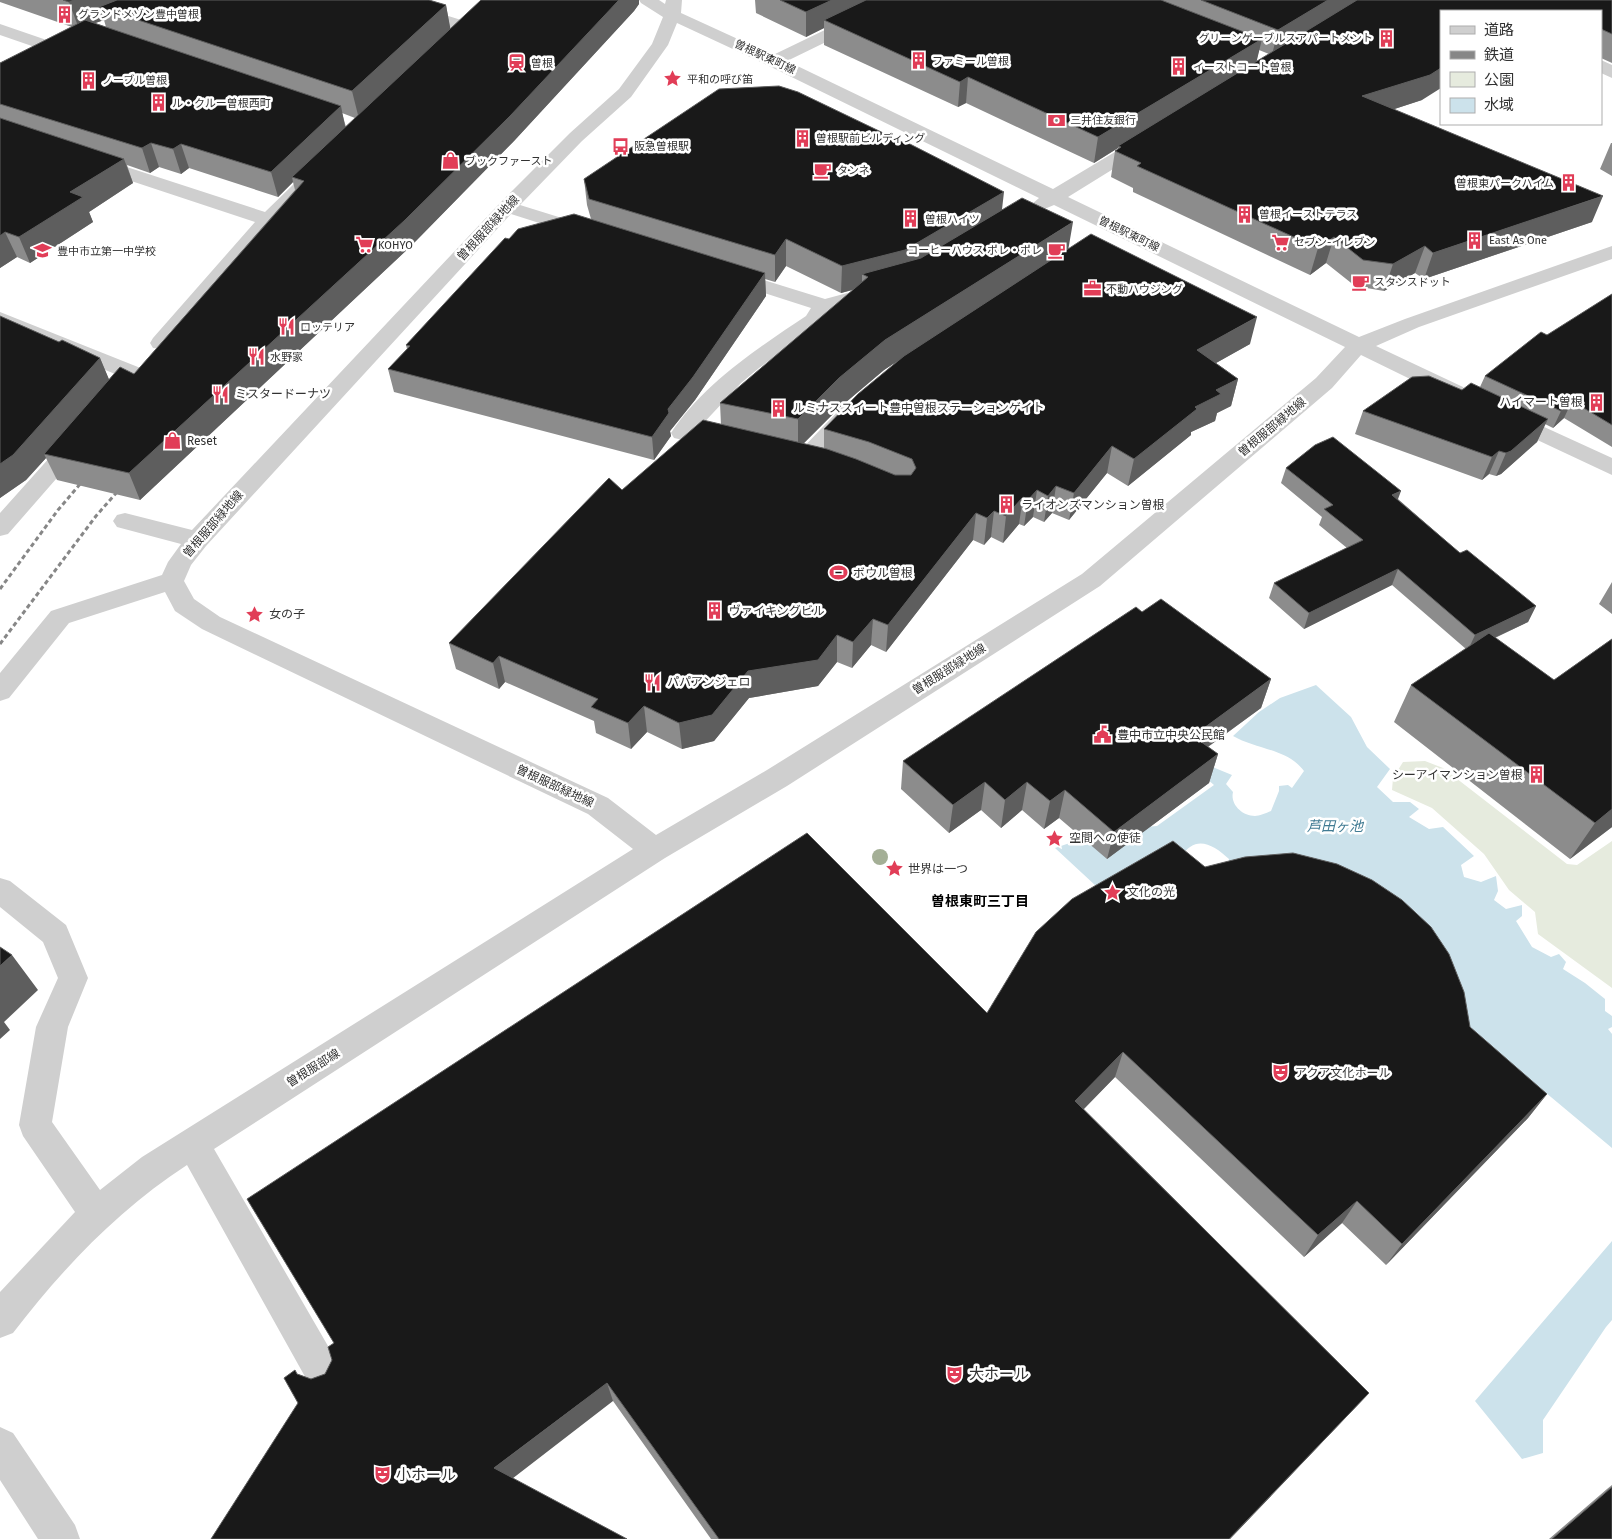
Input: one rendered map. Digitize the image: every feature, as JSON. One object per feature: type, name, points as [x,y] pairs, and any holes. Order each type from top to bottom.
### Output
[{"type":"street","points":[[380,0],[468,27]]},
{"type":"street","name":"曽根駅東町線","points":[[647,0],[673,7],[773,61],[1357,346],[1612,467]]},
{"type":"street","points":[[773,61],[900,0]]},
{"type":"street","name":"曽根服部緑地線","points":[[673,7],[660,46],[625,94],[576,137],[507,207],[197,540],[180,562],[172,581],[184,604],[211,623],[598,806],[655,850],[777,778],[1091,580],[1324,383],[1357,346],[1412,323],[1612,252]]},
{"type":"street","points":[[0,30],[66,46],[42,59]]},
{"type":"street","points":[[1023,214],[1054,198],[1156,134]]},
{"type":"street","points":[[83,158],[268,220]]},
{"type":"street","points":[[0,318],[128,381],[268,220],[321,167]]},
{"type":"street","points":[[507,207],[608,238]]},
{"type":"street","points":[[712,270],[824,305],[894,287]]},
{"type":"street","points":[[748,448],[682,433],[711,400],[751,363],[813,320],[824,305]]},
{"type":"street","points":[[804,460],[863,402]]},
{"type":"street","points":[[0,528],[90,425]]},
{"type":"street","points":[[125,521],[197,540]]},
{"type":"street","points":[[0,692],[60,617],[172,581]]},
{"type":"street","name":"曽根服部線","points":[[0,1320],[12,1304],[96,1214],[154,1168],[550,920],[655,850]]},
{"type":"street","points":[[0,890],[55,934],[73,978],[52,1027],[35,1125],[96,1214]]},
{"type":"street","points":[[193,1144],[326,1378]]},
{"type":"street","points":[[0,1446],[61,1539]]},
{"type":"green space","points":[[1425,761],[1443,768],[1567,864],[1577,865],[1612,841],[1612,988],[1538,934],[1535,912],[1509,890],[1484,854],[1432,808],[1392,790],[1393,778],[1403,762]]},
{"type":"water","name":"芦田ヶ池","points":[[1316,685],[1351,717],[1367,747],[1390,769],[1377,787],[1393,802],[1410,802],[1419,809],[1409,817],[1429,829],[1443,827],[1474,856],[1461,865],[1464,877],[1481,882],[1496,876],[1498,891],[1494,900],[1506,909],[1522,905],[1522,916],[1516,921],[1532,947],[1551,957],[1559,954],[1566,962],[1563,969],[1605,999],[1605,1011],[1612,1016],[1612,1027],[1608,1029],[1612,1034],[1612,1148],[1454,1016],[1228,869],[1229,859],[1217,849],[1204,844],[1198,844],[1186,850],[1181,857],[1096,886],[1055,848],[1108,830],[1157,826],[1214,785],[1193,767],[1207,761],[1215,768],[1232,775],[1226,784],[1233,792],[1233,801],[1238,809],[1246,814],[1255,816],[1271,811],[1279,791],[1279,786],[1288,785],[1292,788],[1304,771],[1289,758],[1233,736],[1259,712],[1280,698]]},
{"type":"water","points":[[1612,1241],[1612,1320],[1543,1420],[1543,1453],[1522,1459],[1475,1401]]},
{"type":"building","points":[[117,0],[429,0],[446,5],[352,91],[99,7]]},
{"type":"building","points":[[481,0],[619,0],[510,116],[405,220],[129,473],[44,454],[120,367],[134,374],[304,181],[292,177]]},
{"type":"building","points":[[780,0],[832,0],[806,12]]},
{"type":"building","points":[[866,0],[1161,0],[1262,39],[1098,137],[968,77],[960,82],[824,20]]},
{"type":"building","points":[[1201,0],[1328,0],[1278,30]]},
{"type":"building","points":[[1357,0],[1612,0],[1612,34],[1602,29],[1602,10],[1440,10],[1440,69],[1430,75],[1362,96],[1603,196],[1433,253],[1425,246],[1393,264],[1363,260],[1334,237],[1318,248],[1137,166],[1141,163],[1115,151],[1121,147],[1118,146]]},
{"type":"building","points":[[85,20],[341,106],[271,172],[181,144],[173,149],[151,143],[142,148],[0,104],[0,63]]},
{"type":"building","points":[[779,86],[798,92],[902,142],[904,141],[1004,192],[905,250],[842,266],[786,239],[775,255],[589,199],[584,179],[719,89]]},
{"type":"building","points":[[0,118],[124,159],[70,192],[83,197],[19,237],[5,232],[0,236]]},
{"type":"building","points":[[1022,198],[1073,222],[885,340],[839,378],[798,419],[720,403],[868,277],[862,274],[921,258]]},
{"type":"building","points":[[574,214],[765,273],[693,377],[668,409],[669,413],[652,437],[388,369],[410,346],[406,345],[505,238],[509,239],[518,229]]},
{"type":"building","points":[[1091,234],[1257,317],[1197,350],[1238,379],[1216,390],[1221,394],[1195,407],[1197,409],[1134,459],[1112,446],[1074,493],[1056,486],[1048,496],[1037,490],[1028,500],[1023,497],[1006,516],[994,511],[987,518],[976,513],[888,625],[873,619],[853,642],[837,635],[818,660],[748,671],[712,715],[679,723],[644,706],[628,723],[591,707],[598,699],[499,656],[493,663],[449,643],[609,478],[622,490],[703,420],[827,449],[895,475],[911,475],[916,468],[912,459],[869,442],[824,429],[858,394],[904,356]]},
{"type":"building","points":[[1612,294],[1612,425],[1572,401],[1561,411],[1485,376],[1541,332],[1547,335]]},
{"type":"building","points":[[0,316],[59,342],[62,340],[100,358],[13,455],[0,464]]},
{"type":"building","points":[[1429,376],[1462,390],[1471,383],[1548,419],[1511,451],[1506,453],[1499,451],[1492,457],[1363,411],[1412,377]]},
{"type":"building","points":[[1333,437],[1401,491],[1392,495],[1460,553],[1467,550],[1536,606],[1475,635],[1398,569],[1309,613],[1274,583],[1363,540],[1324,509],[1333,505],[1286,468],[1315,445]]},
{"type":"building","name":"豊中市立中央公民館","points":[[1161,599],[1271,679],[1193,736],[1218,754],[1114,832],[1065,790],[1050,801],[1027,782],[1005,800],[985,782],[953,805],[903,761],[1136,607],[1142,612]]},
{"type":"building","points":[[1489,633],[1554,680],[1612,639],[1612,809],[1595,823],[1411,685]]},
{"type":"building","points":[[807,833],[987,1013],[1036,932],[1072,899],[1173,841],[1205,867],[1245,857],[1293,853],[1337,864],[1372,880],[1402,900],[1431,927],[1449,954],[1464,992],[1470,1027],[1547,1094],[1402,1244],[1357,1201],[1318,1235],[1123,1052],[1075,1101],[1369,1393],[1229,1539],[719,1539],[607,1383],[494,1468],[627,1539],[211,1539],[298,1403],[284,1378],[295,1370],[297,1374],[311,1379],[325,1374],[332,1360],[328,1347],[334,1343],[247,1199]]},
{"type":"building","points":[[0,947],[12,955],[0,966]]},
{"type":"building","points":[[1612,1487],[1612,1539],[1552,1539]]},
{"type":"railway","points":[[0,589],[58,510],[87,476]]},
{"type":"railway","points":[[0,644],[96,516],[125,483]]},
{"type":"place","name":"グランドメゾン豊中曽根","points":[[64,14]]},
{"type":"place","name":"グリーンゲーブルスアパートメント","points":[[1387,38]]},
{"type":"place","name":"ファミール曽根","points":[[918,61]]},
{"type":"place","name":"曽根","points":[[517,63]]},
{"type":"place","name":"イーストコート曽根","points":[[1179,67]]},
{"type":"place","name":"平和の呼び笛","points":[[673,79]]},
{"type":"place","name":"ノーブル曽根","points":[[88,80]]},
{"type":"place","name":"ル・クルー曽根西町","points":[[158,103]]},
{"type":"place","name":"三井住友銀行","points":[[1056,120]]},
{"type":"place","name":"曽根駅前ビルディング","points":[[802,138]]},
{"type":"place","name":"阪急曽根駅","points":[[620,146]]},
{"type":"place","name":"ブックファースト","points":[[451,161]]},
{"type":"place","name":"タンネ","points":[[823,170]]},
{"type":"place","name":"曽根東パークハイム","points":[[1568,183]]},
{"type":"place","name":"曽根イーストテラス","points":[[1245,214]]},
{"type":"place","name":"曽根ハイツ","points":[[911,219]]},
{"type":"place","name":"East As One","points":[[1475,240]]},
{"type":"place","name":"セブン-イレブン","points":[[1280,242]]},
{"type":"place","name":"KOHYO","points":[[364,245]]},
{"type":"place","name":"コーヒーハウス ポレ・ポレ","points":[[1056,250]]},
{"type":"place","name":"豊中市立第一中学校","points":[[43,251]]},
{"type":"place","name":"スタンスドット","points":[[1360,282]]},
{"type":"place","name":"不動ハウジング","points":[[1092,289]]},
{"type":"place","name":"ロッテリア","points":[[286,327]]},
{"type":"place","name":"水野家","points":[[256,357]]},
{"type":"place","name":"ミスタードーナツ","points":[[221,394]]},
{"type":"place","name":"ハイマート曽根","points":[[1597,402]]},
{"type":"place","name":"ルミナススイート豊中曽根ステーションゲイト","points":[[779,408]]},
{"type":"place","name":"Reset","points":[[173,441]]},
{"type":"place","name":"ライオンズマンション曽根","points":[[1007,505]]},
{"type":"place","name":"ボウル曽根","points":[[839,573]]},
{"type":"place","name":"ヴァイキングビル","points":[[715,611]]},
{"type":"place","name":"女の子","points":[[255,614]]},
{"type":"place","name":"パパアンジェロ","points":[[653,682]]},
{"type":"place","name":"豊中市立中央公民館","points":[[1103,735]]},
{"type":"place","name":"シーアイマンション曽根","points":[[1537,775]]},
{"type":"place","name":"空間への使徒","points":[[1055,838]]},
{"type":"place","name":"世界は一つ","points":[[894,869]]},
{"type":"place","name":"文化の光","points":[[1113,892]]},
{"type":"place","name":"アクア文化ホール","points":[[1281,1073]]},
{"type":"place","name":"大ホール","points":[[955,1374]]},
{"type":"place","name":"小ホール","points":[[382,1475]]},
{"type":"district","name":"曽根東町三丁目","points":[[980,901]]}]
